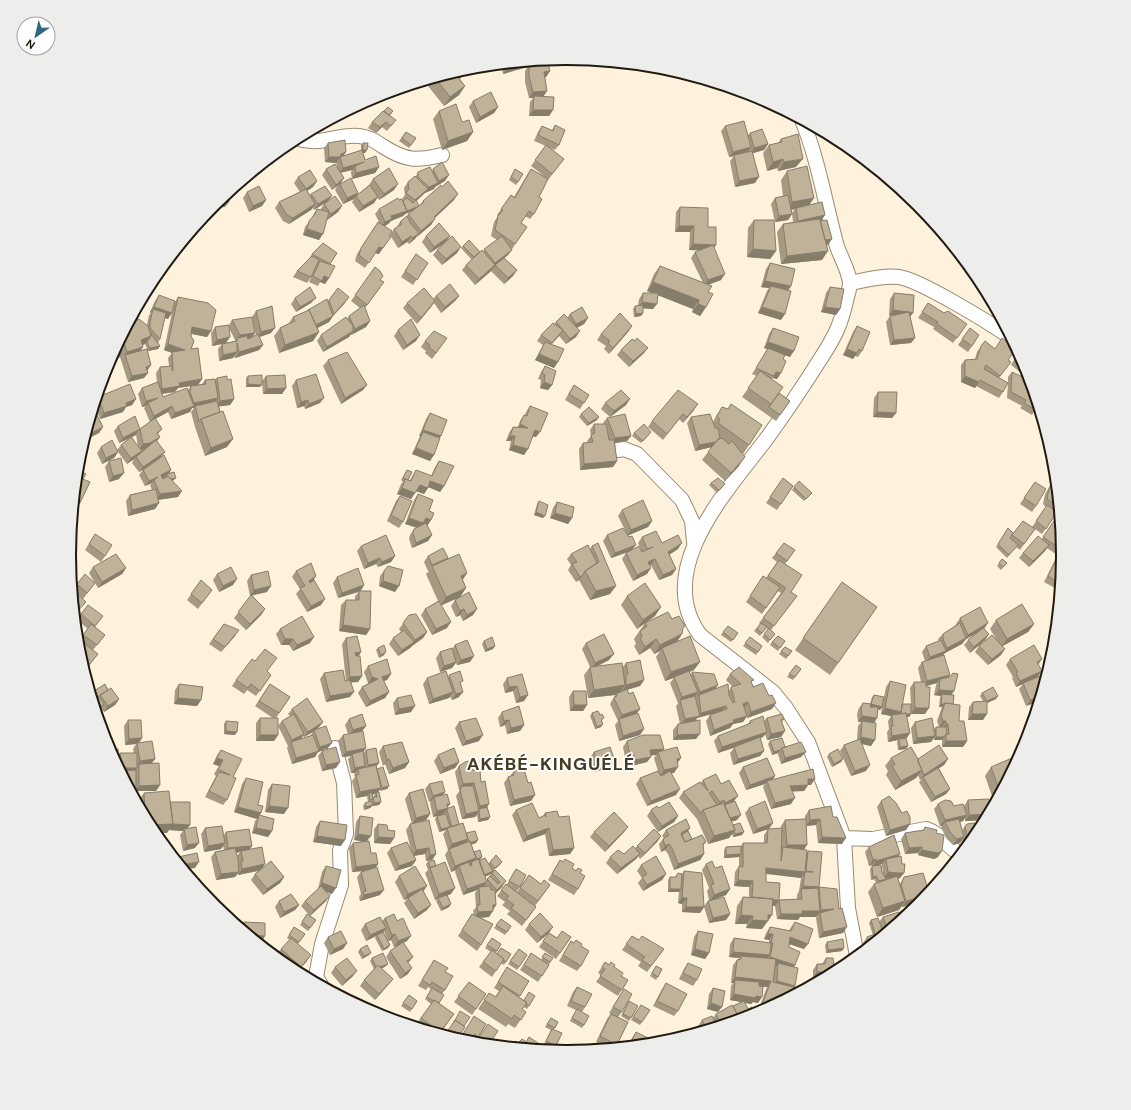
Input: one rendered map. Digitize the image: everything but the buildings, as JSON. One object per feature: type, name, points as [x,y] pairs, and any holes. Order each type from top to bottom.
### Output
[{"type":"street","points":[[805,128],[813,154],[836,244],[850,283],[842,322],[830,345],[773,430],[711,513],[694,542],[687,566],[685,585],[686,607],[694,626],[710,644],[772,692],[786,708],[808,742],[844,838],[848,908],[856,950]]},
{"type":"street","points":[[304,141],[316,143],[345,136],[369,137],[398,155],[408,159],[419,160],[442,155]]},
{"type":"street","points":[[850,283],[884,276],[901,278],[940,296],[1002,332]]},
{"type":"street","points":[[618,450],[624,449],[637,454],[682,500],[692,521],[694,542]]},
{"type":"street","points":[[316,977],[322,944],[341,886],[340,850],[346,834],[344,783],[335,748]]},
{"type":"street","points":[[844,838],[873,839],[926,829],[932,831],[941,838],[945,844],[955,851]]},
{"type":"district","name":"AKÉBÉ-KINGUÉLÉ","points":[[551,764]]}]
